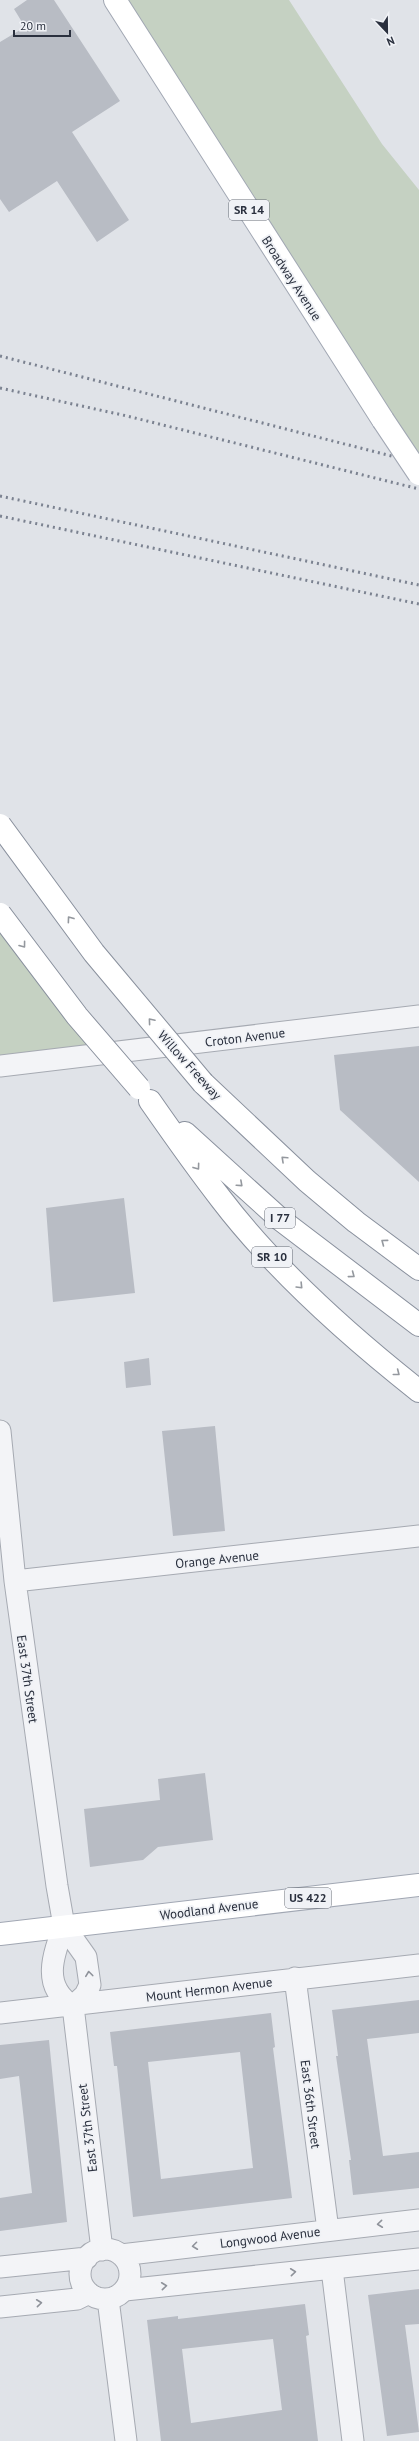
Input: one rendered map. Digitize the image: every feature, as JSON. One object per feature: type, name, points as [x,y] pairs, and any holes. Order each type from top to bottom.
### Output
[{"type":"main road","name":"Broadway Avenue","points":[[115,0],[419,474]]},
{"type":"main road","name":"Willow Freeway","points":[[0,824],[94,953],[203,1083],[307,1181],[356,1222],[418,1268]]},
{"type":"main road","name":"I 77","points":[[0,914],[77,1016],[144,1094],[281,1220],[419,1325]]},
{"type":"main road","name":"SR 10","points":[[144,1094],[221,1200],[271,1256],[346,1329],[419,1391]]},
{"type":"main road","name":"Woodland Avenue","points":[[0,1934],[419,1885]]},
{"type":"street","name":"Croton Avenue","points":[[0,1066],[419,1016]]},
{"type":"street","name":"East 37th Street","points":[[0,1431],[15,1581],[64,1926],[52,1961],[55,1991],[62,1999],[73,2006]]},
{"type":"street","name":"Orange Avenue","points":[[15,1581],[419,1536]]},
{"type":"street","name":"East 37th Street","points":[[64,1926],[86,1957],[90,1985],[85,1995],[73,2006]]},
{"type":"street","name":"Mount Hermon Avenue","points":[[0,2013],[73,2006],[295,1978],[419,1965]]},
{"type":"street","name":"East 36th Street","points":[[295,1978],[328,2230]]},
{"type":"street","name":"East 37th Street","points":[[73,2006],[103,2254]]},
{"type":"street","name":"Longwood Avenue","points":[[0,2267],[103,2254],[419,2220]]},
{"type":"street","points":[[117,2294],[129,2283],[129,2267],[103,2254],[83,2264],[81,2279],[88,2292],[94,2296],[117,2294],[332,2268],[419,2259]]},
{"type":"street","points":[[332,2268],[353,2441]]},
{"type":"street","points":[[0,2307],[77,2299],[88,2292]]},
{"type":"street","points":[[117,2294],[126,2441]]},
{"type":"green space","points":[[115,0],[289,0],[382,144],[419,190],[419,474]]},
{"type":"green space","points":[[0,914],[105,1053],[0,1066]]},
{"type":"building","points":[[27,0],[54,0],[120,101],[72,132],[129,220],[97,242],[57,181],[9,212],[0,199],[0,42],[25,27],[14,9]]},
{"type":"building","points":[[419,1046],[419,1182],[340,1110],[334,1055]]},
{"type":"building","points":[[124,1198],[135,1293],[53,1302],[46,1208]]},
{"type":"building","points":[[149,1358],[151,1385],[126,1388],[124,1362]]},
{"type":"building","points":[[215,1426],[225,1531],[173,1536],[162,1431]]},
{"type":"building","points":[[205,1773],[213,1840],[158,1847],[143,1860],[90,1867],[84,1809],[160,1800],[158,1779]]},
{"type":"building","points":[[419,2000],[419,2033],[367,2039],[383,2156],[419,2152],[419,2188],[353,2195],[349,2160],[351,2160],[336,2056],[338,2056],[332,2010]]},
{"type":"building","points":[[271,2013],[275,2047],[273,2048],[292,2198],[133,2217],[117,2066],[114,2066],[110,2032]],"holes":[[[240,2052],[253,2168],[161,2179],[148,2062]]]},
{"type":"building","points":[[49,2040],[67,2222],[0,2231],[0,2198],[32,2193],[19,2076],[0,2079],[0,2045]]},
{"type":"building","points":[[419,2289],[419,2324],[405,2325],[419,2432],[387,2436],[368,2295]]},
{"type":"building","points":[[305,2304],[309,2335],[306,2336],[318,2441],[161,2441],[147,2320],[178,2316],[178,2319]],"holes":[[[273,2339],[282,2410],[191,2423],[182,2349]]]},
{"type":"railway","points":[[0,356],[419,463]]},
{"type":"railway","points":[[0,388],[127,416],[419,489]]},
{"type":"railway","points":[[0,496],[419,585]]},
{"type":"railway","points":[[0,516],[419,604]]}]
